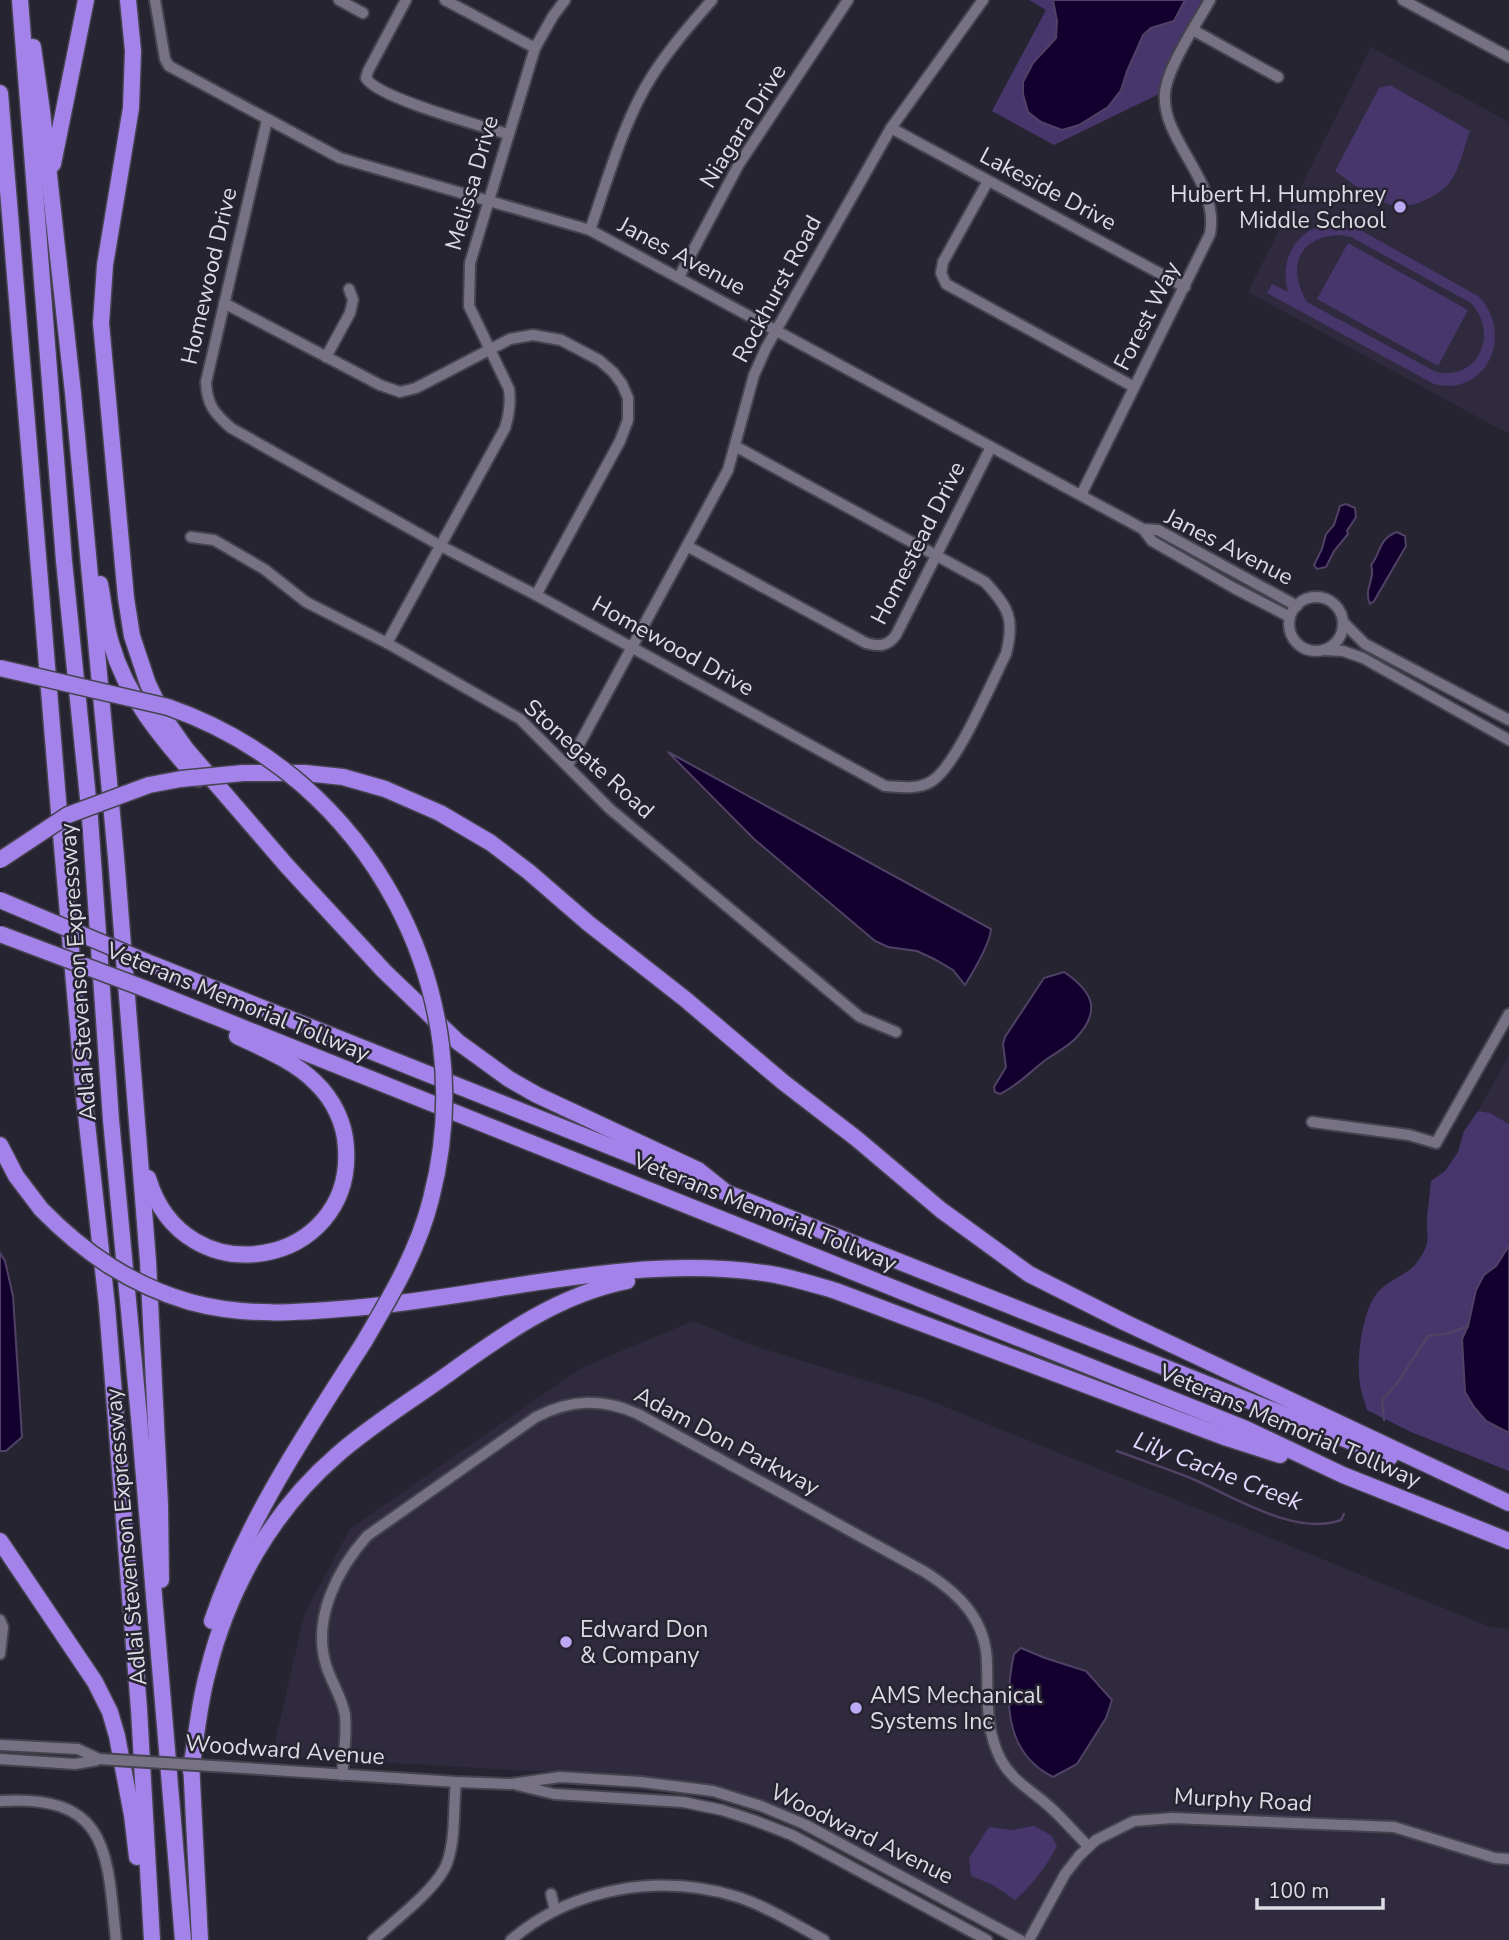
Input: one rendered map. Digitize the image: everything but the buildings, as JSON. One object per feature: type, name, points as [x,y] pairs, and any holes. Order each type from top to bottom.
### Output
[{"type":"highway","name":"Adlai Stevenson Expressway","points":[[20,0],[62,535],[90,818],[111,1120],[183,1940]]},
{"type":"highway","points":[[26,0],[42,111],[83,498],[116,856],[150,1288],[160,1505],[164,1711]]},
{"type":"highway","points":[[49,183],[86,0]]},
{"type":"highway","points":[[128,0],[133,86],[105,265],[101,323],[124,585],[132,636],[148,684],[165,719],[187,749],[287,866],[384,971],[458,1042],[488,1065],[537,1095],[698,1170],[728,1194]]},
{"type":"highway","name":"Adlai Stevenson Expressway","points":[[0,93],[82,1082],[107,1306],[139,1709],[149,1940]]},
{"type":"highway","points":[[0,155],[20,333]]},
{"type":"highway","points":[[83,498],[110,641],[120,670],[139,705],[168,745],[212,795],[287,866]]},
{"type":"highway","points":[[0,668],[168,707],[202,720],[248,744],[296,780],[326,808],[370,860],[401,910],[422,958],[439,1027],[444,1092],[443,1130],[435,1181],[419,1235],[400,1279],[364,1342],[289,1460],[236,1560],[220,1596],[206,1639],[192,1731],[191,1771],[200,1940]]},
{"type":"highway","points":[[0,860],[68,815],[149,785],[181,779],[243,773],[305,773],[343,777],[385,789],[440,813],[491,843],[941,1210],[1029,1273],[1124,1322],[1509,1504]]},
{"type":"highway","name":"Veterans Memorial Tollway","points":[[0,901],[1509,1504]]},
{"type":"highway","name":"Veterans Memorial Tollway","points":[[0,934],[152,992],[1246,1429],[1343,1475],[1509,1541]]},
{"type":"highway","points":[[130,1047],[135,1067],[148,1176],[153,1195],[164,1215],[177,1229],[201,1245],[215,1250],[256,1255],[291,1245],[324,1218],[339,1192],[347,1156],[342,1125],[325,1093],[316,1082],[283,1059],[183,1011],[152,992]]},
{"type":"highway","points":[[0,1145],[16,1176],[41,1209],[83,1249],[144,1286],[190,1302],[244,1313],[303,1312],[394,1304],[643,1270],[698,1268],[762,1273],[794,1278],[836,1291],[1227,1438],[1343,1475]]},
{"type":"highway","points":[[191,1771],[207,1671],[231,1600],[275,1524],[323,1467],[492,1342],[538,1314],[577,1295],[605,1286],[698,1268]]},
{"type":"highway","points":[[0,1541],[95,1682],[110,1712],[132,1815],[149,1940]]},
{"type":"street","name":"Janes Avenue","points":[[155,0],[165,59],[169,66],[267,120],[340,158],[590,230],[1143,528],[1157,530],[1297,606]]},
{"type":"street","points":[[339,0],[363,13]]},
{"type":"street","points":[[406,0],[368,71],[366,78],[369,82],[393,95],[508,134]]},
{"type":"street","points":[[445,0],[535,48]]},
{"type":"street","name":"Melissa Drive","points":[[387,643],[508,420],[509,389],[469,306],[470,263],[535,48],[543,31],[565,0]]},
{"type":"street","points":[[590,230],[642,92],[665,57],[712,0]]},
{"type":"street","name":"Niagara Drive","points":[[679,277],[739,164],[848,0]]},
{"type":"street","name":"Rockhurst Road","points":[[568,765],[728,470],[754,375],[776,330],[891,128],[983,0]]},
{"type":"street","name":"Forest Way","points":[[1081,495],[1210,234],[1212,214],[1209,200],[1168,117],[1165,93],[1171,72],[1210,0]]},
{"type":"street","points":[[1403,0],[1509,57]]},
{"type":"street","points":[[1193,30],[1278,77]]},
{"type":"street","name":"Homewood Drive","points":[[267,120],[206,382],[207,399],[221,420],[441,545],[885,786],[914,788],[932,781],[950,763],[1006,654],[1010,619],[1004,602],[985,582],[735,446]]},
{"type":"street","name":"Lakeside Drive","points":[[891,128],[1185,288]]},
{"type":"street","points":[[988,181],[943,262],[942,273],[946,284],[1134,387]]},
{"type":"street","points":[[326,357],[350,313],[353,300],[349,289]]},
{"type":"street","points":[[224,303],[380,386],[400,392],[416,388],[510,338],[533,335],[561,340],[599,360],[613,372],[628,398],[628,420],[620,441],[536,595]]},
{"type":"street","name":"Homestead Drive","points":[[687,546],[874,646],[888,644],[896,635],[991,447]]},
{"type":"street","name":"Janes Avenue","points":[[1143,528],[1152,541],[1160,546],[1290,617]]},
{"type":"street","name":"Stonegate Road","points":[[191,537],[214,541],[264,569],[306,602],[387,643],[520,719],[610,809],[860,1017],[896,1032]]},
{"type":"street","name":"Janes Avenue","points":[[1509,719],[1365,645],[1343,622],[1337,607],[1322,598],[1304,600],[1290,617],[1289,626],[1297,644],[1305,649],[1343,651],[1363,658],[1509,740]]},
{"type":"street","points":[[1325,650],[1339,639],[1343,622]]},
{"type":"street","points":[[1312,1122],[1409,1135],[1436,1143],[1509,1014]]},
{"type":"street","name":"Adam Don Parkway","points":[[342,1774],[346,1730],[344,1713],[325,1662],[322,1629],[331,1593],[351,1557],[368,1536],[536,1417],[565,1405],[596,1402],[619,1406],[638,1414],[950,1588],[970,1611],[984,1638],[988,1663],[987,1719],[1002,1762],[1017,1782],[1050,1807],[1088,1846]]},
{"type":"street","points":[[0,1620],[3,1627],[0,1654]]},
{"type":"street","name":"Woodward Avenue","points":[[0,1745],[78,1749],[99,1759]]},
{"type":"street","name":"Woodward Avenue","points":[[0,1759],[75,1764],[99,1759],[510,1784],[560,1777],[687,1787],[730,1796],[804,1824],[1020,1940]]},
{"type":"street","points":[[373,1940],[438,1880],[447,1864],[451,1847],[456,1782]]},
{"type":"street","name":"Woodward Avenue","points":[[510,1784],[554,1794],[683,1802],[753,1820],[792,1835],[986,1940]]},
{"type":"street","points":[[0,1801],[46,1801],[62,1806],[93,1831],[101,1843],[109,1873],[116,1940]]},
{"type":"street","name":"Murphy Road","points":[[1029,1940],[1065,1874],[1088,1846],[1134,1821],[1172,1818],[1394,1827],[1494,1858],[1509,1859]]},
{"type":"street","points":[[511,1940],[566,1903],[619,1889],[653,1886],[699,1888],[754,1903],[824,1940]]},
{"type":"street","points":[[551,1894],[555,1910]]},
{"type":"shaded area","points":[[1029,0],[1202,0],[1170,59],[1159,94],[1054,145],[992,111],[1046,10]]},
{"type":"shaded area","points":[[1053,0],[1185,0],[1174,21],[1151,28],[1143,35],[1121,90],[1108,107],[1079,125],[1062,130],[1041,122],[1028,112],[1023,94],[1023,82],[1033,63],[1056,38],[1057,21]]},
{"type":"shaded area","name":"Hubert H. Humphrey Middle School","points":[[1371,47],[1509,122],[1509,434],[1248,292]]},
{"type":"shaded area","points":[[1390,85],[1470,131],[1450,182],[1435,195],[1411,205],[1387,204],[1335,171],[1379,88]]},
{"type":"shaded area","points":[[1328,223],[1355,227],[1478,296],[1488,308],[1495,336],[1493,350],[1479,374],[1466,382],[1451,386],[1434,384],[1267,293],[1272,284],[1288,292],[1286,269],[1292,248],[1316,227]],"holes":[[[1325,237],[1351,237],[1471,303],[1479,315],[1484,340],[1473,362],[1464,369],[1451,373],[1436,372],[1307,302],[1301,289],[1297,266],[1305,248]]]},
{"type":"shaded area","points":[[1348,243],[1468,310],[1438,366],[1317,299]]},
{"type":"shaded area","points":[[1346,504],[1355,508],[1356,517],[1326,567],[1317,569],[1314,565],[1326,534],[1334,525],[1340,506]]},
{"type":"shaded area","points":[[1397,532],[1405,536],[1406,546],[1370,604],[1368,594],[1371,565],[1386,538]]},
{"type":"shaded area","points":[[668,752],[991,929],[965,985],[953,970],[934,959],[917,951],[888,947],[875,941],[754,839]]},
{"type":"shaded area","points":[[1064,972],[1081,986],[1091,1002],[1089,1019],[1084,1029],[1072,1042],[1012,1087],[1000,1094],[995,1092],[994,1087],[1006,1067],[1003,1044],[1005,1037],[1044,978]]},
{"type":"shaded area","points":[[1509,1055],[1509,1124],[1490,1113],[1478,1111]]},
{"type":"shaded area","points":[[1478,1111],[1490,1113],[1509,1124],[1509,1246],[1496,1266],[1484,1275],[1462,1339],[1465,1392],[1504,1432],[1509,1433],[1509,1471],[1411,1432],[1367,1410],[1359,1374],[1362,1333],[1370,1306],[1382,1288],[1411,1269],[1425,1249],[1431,1181],[1445,1171],[1458,1152],[1464,1131]]},
{"type":"shaded area","points":[[1509,1246],[1509,1433],[1486,1421],[1465,1392],[1462,1339],[1468,1326],[1476,1290],[1484,1275],[1496,1266]]},
{"type":"shaded area","points":[[0,1253],[5,1261],[13,1296],[22,1437],[6,1451],[0,1451]]},
{"type":"shaded area","points":[[693,1321],[751,1345],[926,1399],[1490,1627],[1509,1629],[1509,1940],[1030,1940],[816,1824],[781,1807],[722,1789],[672,1779],[272,1756],[304,1615],[350,1529],[581,1368]]},
{"type":"shaded area","points":[[1021,1648],[1086,1671],[1112,1700],[1106,1718],[1077,1764],[1053,1777],[1037,1767],[1025,1754],[1012,1724],[1009,1707],[1011,1672],[1014,1654]]},
{"type":"shaded area","points":[[1034,1826],[1051,1835],[1057,1846],[1039,1875],[1015,1900],[993,1885],[971,1876],[969,1858],[989,1827],[1011,1830]]},
{"type":"waterway","name":"Lily Cache Creek","points":[[1384,1420],[1382,1400],[1396,1385],[1428,1336],[1450,1333],[1468,1326]]},
{"type":"waterway","name":"Lily Cache Creek","points":[[1117,1451],[1188,1477],[1284,1519],[1323,1524],[1341,1520],[1344,1514]]},
{"type":"place","name":"Hubert H. Humphrey Middle School","points":[[1400,207]]},
{"type":"place","name":"Edward Don & Company","points":[[566,1642]]},
{"type":"place","name":"AMS Mechanical Systems Inc","points":[[856,1708]]}]
